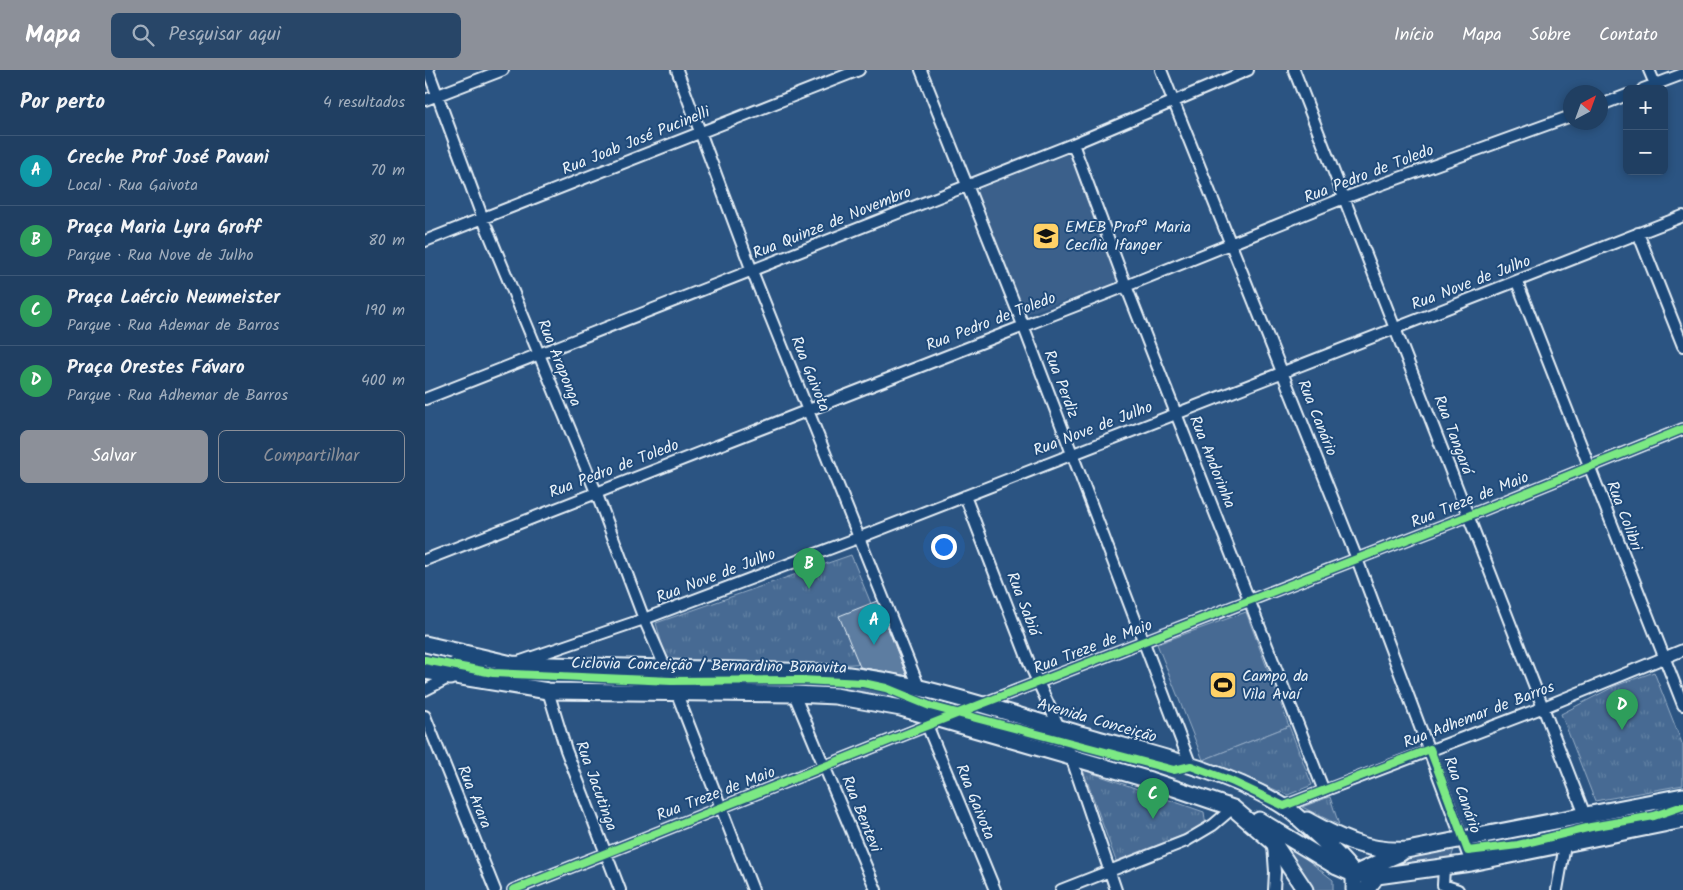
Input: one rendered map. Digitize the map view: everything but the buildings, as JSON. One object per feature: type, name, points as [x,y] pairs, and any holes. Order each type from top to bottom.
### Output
[{"type":"main road","name":"Avenida Conceição","points":[[425,644],[513,664],[853,675],[919,687],[1191,766],[1231,781],[1285,806],[1353,874]]},
{"type":"main road","points":[[450,677],[453,666],[461,661],[513,664]]},
{"type":"main road","points":[[425,671],[450,677],[548,691],[794,694],[871,701],[945,718],[1159,782],[1233,808],[1277,830],[1324,860],[1353,874],[1377,876],[1444,868],[1683,820]]},
{"type":"main road","points":[[1285,806],[1321,828],[1366,847],[1377,850],[1407,850],[1683,796]]},
{"type":"main road","points":[[1233,808],[1273,842],[1305,890]]},
{"type":"main road","points":[[1353,874],[1407,850]]},
{"type":"main road","points":[[1349,890],[1353,874]]},
{"type":"main road","points":[[1353,874],[1354,890]]},
{"type":"main road","points":[[1366,890],[1377,876]]},
{"type":"street","name":"Rua Araponga","points":[[428,70],[483,219],[596,492],[664,668],[677,694]]},
{"type":"street","points":[[425,100],[503,70]]},
{"type":"street","name":"Rua Gaivota","points":[[677,70],[752,270],[919,687]]},
{"type":"street","name":"Rua Joab José Pucinelli","points":[[425,241],[700,131],[859,70]]},
{"type":"street","name":"Rua Perdiz","points":[[921,70],[1023,325],[1191,766]]},
{"type":"street","name":"Rua Canário","points":[[1161,70],[1357,559],[1430,749],[1471,863]]},
{"type":"street","points":[[1167,83],[1172,70]]},
{"type":"street","name":"Rua Quinze de Novembro","points":[[425,399],[1073,144],[1248,70]]},
{"type":"street","name":"Rua Tangará","points":[[1294,70],[1587,815],[1594,838]]},
{"type":"street","points":[[1649,70],[1655,84],[1683,74]]},
{"type":"street","points":[[1608,102],[1623,97]]},
{"type":"street","name":"Rua Pedro de Toledo","points":[[425,560],[1126,286],[1344,198],[1563,119]]},
{"type":"street","name":"Rua Andorinha","points":[[1073,144],[1126,286],[1251,600],[1324,790]]},
{"type":"street","name":"Rua Nove de Julho","points":[[513,664],[644,619],[859,538],[1683,216]]},
{"type":"street","points":[[1638,233],[1683,346]]},
{"type":"street","name":"Rua Colibri","points":[[1517,282],[1683,705]]},
{"type":"street","name":"Rua Treze de Maio","points":[[513,890],[927,725],[1468,516],[1683,430]]},
{"type":"street","name":"Rua Sabiá","points":[[965,496],[1038,683],[1060,728],[1116,890]]},
{"type":"street","name":"Rua Adhemar de Barros","points":[[1285,806],[1544,707],[1683,650]]},
{"type":"street","points":[[425,690],[450,677]]},
{"type":"street","name":"Rua Jacutinga","points":[[548,691],[566,750],[620,890]]},
{"type":"street","points":[[677,694],[753,890]]},
{"type":"street","name":"Rua Bentevi","points":[[794,694],[876,890]]},
{"type":"street","name":"Rua Arara","points":[[425,716],[495,890]]},
{"type":"street","name":"Rua Gaivota","points":[[927,725],[995,890]]},
{"type":"street","points":[[1061,890],[1186,841],[1213,825],[1233,808]]},
{"type":"street","points":[[1273,842],[1274,890]]},
{"type":"street","points":[[1557,890],[1565,845]]},
{"type":"street","points":[[1444,868],[1442,887],[1458,890]]},
{"type":"shaded area","name":"EMEB Profª Maria Cecília Ifanger","points":[[1071,153],[1118,283],[1026,314],[972,188]]},
{"type":"green space","points":[[851,555],[895,662],[833,665],[666,659],[656,623]]},
{"type":"green space","name":"Campo da Vila Avaí","points":[[1246,612],[1289,726],[1203,760],[1157,644]]},
{"type":"green space","points":[[1654,672],[1683,746],[1683,785],[1595,801],[1561,714],[1615,686]]},
{"type":"green space","points":[[677,675],[840,677],[944,701],[925,708],[684,689]]},
{"type":"green space","points":[[1289,726],[1312,785],[1288,795],[1203,760]]},
{"type":"green space","points":[[1083,770],[1204,812],[1206,826],[1116,861]]},
{"type":"green space","points":[[1329,797],[1339,825],[1302,807]]},
{"type":"green space","points":[[1281,842],[1290,846],[1333,880],[1333,890],[1308,890]]},
{"type":"green space","points":[[1454,849],[1451,859],[1395,868],[1395,861]]},
{"type":"cycle path","points":[[513,890],[979,705],[1468,516],[1683,429]]},
{"type":"cycle path","name":"Ciclovia Conceição / Bernardino Bonavita","points":[[425,660],[493,673],[671,681],[801,680],[863,683],[886,688],[930,706],[1174,770],[1191,766],[1231,781],[1284,806],[1430,749],[1468,851],[1518,845],[1591,827],[1654,816],[1683,806]]},
{"type":"place","name":"EMEB Profª Maria Cecília Ifanger","points":[[1046,236]]},
{"type":"place","name":"Praça Maria Lyra Groff","points":[[809,589]]},
{"type":"place","name":"Creche Prof José Pavani","points":[[874,645]]},
{"type":"place","name":"Campo da Vila Avaí","points":[[1223,685]]},
{"type":"place","name":"Praça Orestes Fávaro","points":[[1622,730]]},
{"type":"place","name":"Praça Laércio Neumeister","points":[[1153,819]]}]
